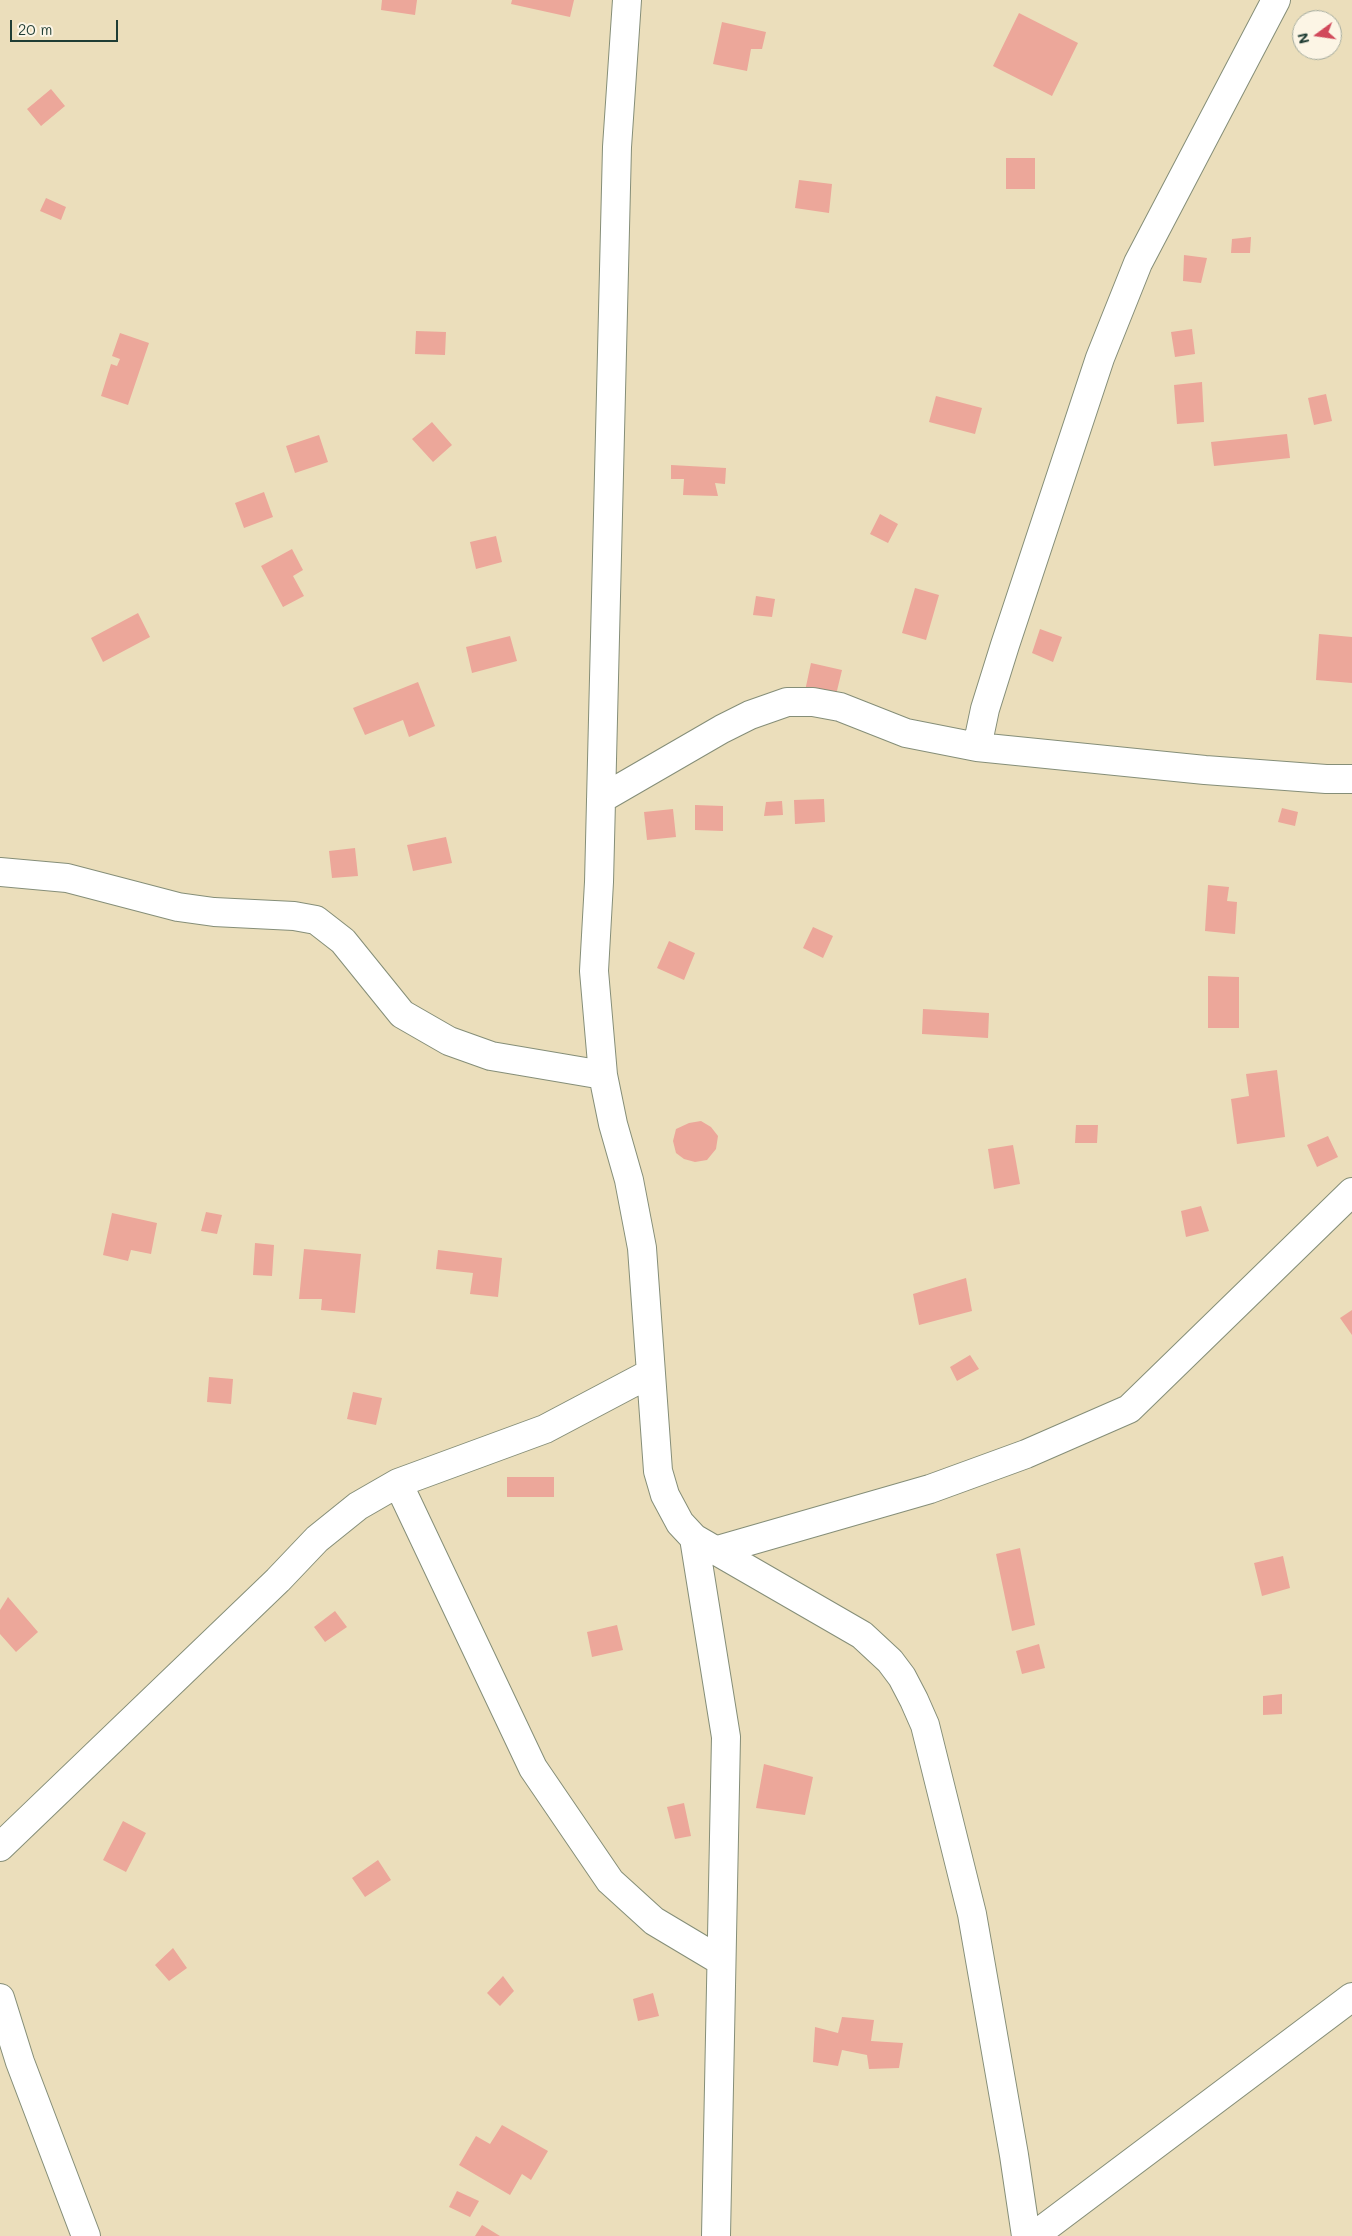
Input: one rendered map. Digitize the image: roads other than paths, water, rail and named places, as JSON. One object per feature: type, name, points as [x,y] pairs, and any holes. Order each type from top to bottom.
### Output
[{"type":"street","points":[[627,0],[617,147],[602,799],[594,971],[603,1075],[642,1248],[658,1471],[665,1495],[680,1523],[694,1538],[718,1550],[862,1635],[890,1661],[902,1677],[925,1724],[972,1914],[1026,2236]]},
{"type":"street","points":[[977,748],[985,709],[1004,645],[1100,358],[1138,263],[1276,0]]},
{"type":"street","points":[[602,799],[722,729],[750,715],[787,702],[813,702],[840,707],[906,733],[977,748],[1205,770],[1326,779],[1352,779]]},
{"type":"street","points":[[0,872],[68,878],[178,907],[214,912],[308,918],[324,925],[342,941],[402,1014],[449,1041],[490,1056],[603,1075]]},
{"type":"street","points":[[718,1550],[930,1489],[1026,1454],[1129,1409],[1352,1192]]},
{"type":"street","points":[[0,1846],[278,1580],[317,1539],[358,1506],[398,1483],[545,1428],[651,1372]]},
{"type":"street","points":[[398,1483],[533,1768],[610,1881],[654,1921],[721,1960]]},
{"type":"street","points":[[694,1538],[726,1737],[716,2236]]},
{"type":"street","points":[[1034,2236],[1352,1997]]},
{"type":"street","points":[[0,1998],[20,2062],[86,2236]]}]
